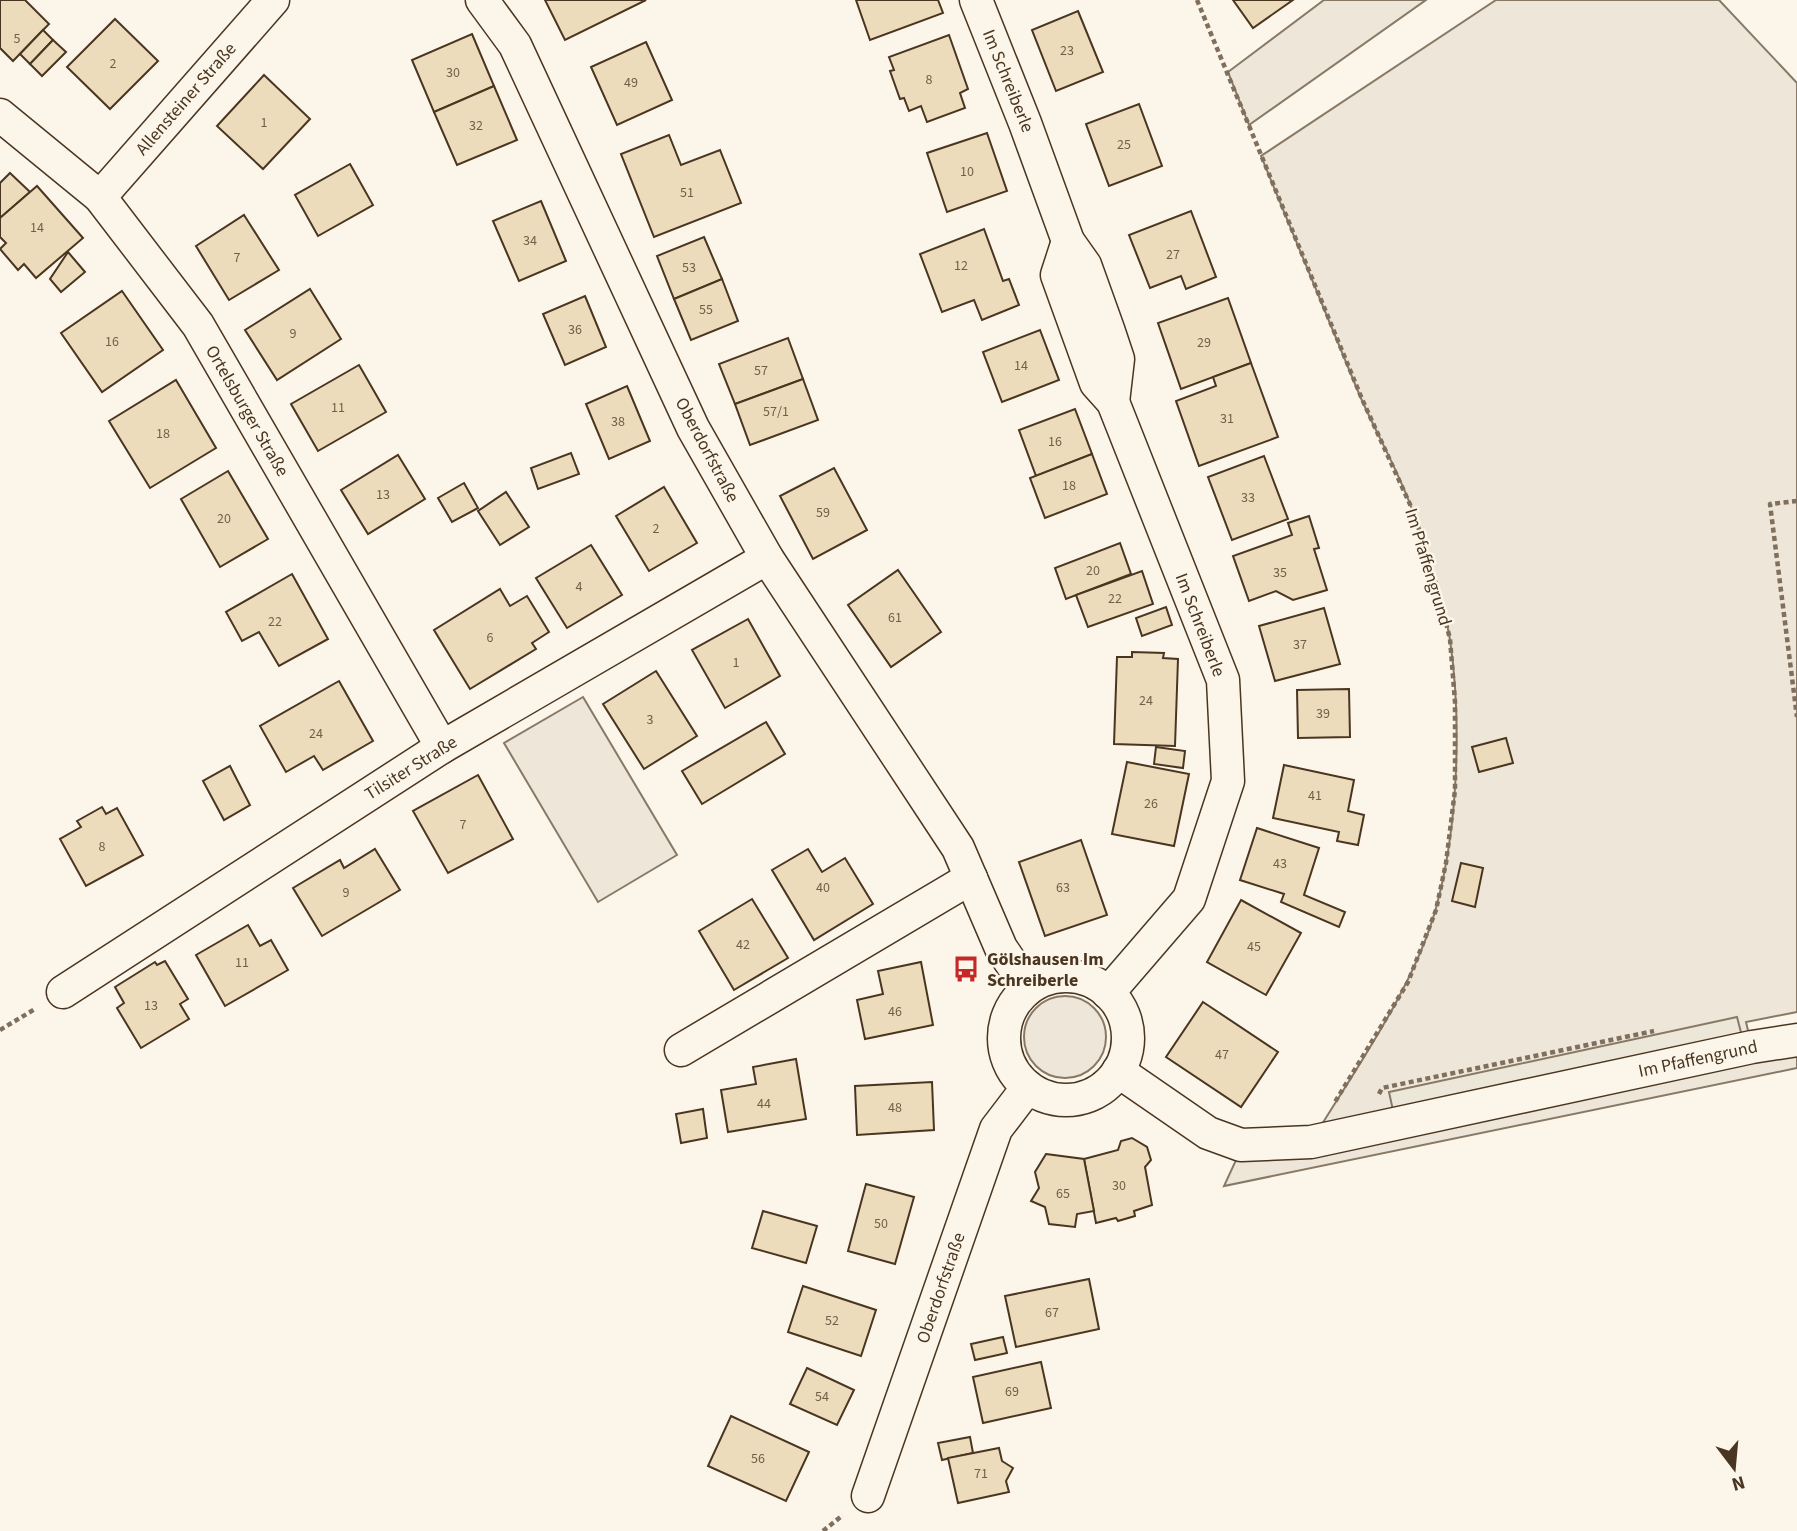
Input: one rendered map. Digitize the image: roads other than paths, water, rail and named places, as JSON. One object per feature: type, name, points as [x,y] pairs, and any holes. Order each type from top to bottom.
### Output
[{"type":"street","name":"Allensteiner Straße","points":[[100,197],[272,0]]},
{"type":"street","name":"Oberdorfstraße","points":[[482,0],[515,45],[693,428],[767,558],[958,848],[1001,948],[1028,988]]},
{"type":"street","name":"Im Schreiberle","points":[[976,0],[1026,123],[1068,242],[1057,275],[1096,383],[1112,402],[1223,680],[1228,781],[1189,899],[1108,993]]},
{"type":"street","name":"Ortelsburger Straße","points":[[0,115],[100,197],[198,325],[442,747]]},
{"type":"street","name":"Tilsiter Straße","points":[[63,992],[442,747],[767,558]]},
{"type":"street","points":[[681,1050],[971,878]]},
{"type":"street","points":[[1069,976],[1090,982],[1108,993],[1118,1004],[1127,1030],[1128,1044],[1118,1070],[1109,1082],[1084,1097],[1055,1099],[1028,1087],[1008,1062],[1004,1046],[1008,1014],[1017,1000],[1028,988],[1041,981],[1069,976]]},
{"type":"street","name":"Im Pfaffengrund","points":[[1118,1070],[1208,1133],[1241,1145],[1311,1142],[1752,1047],[1797,1040]]},
{"type":"street","name":"Oberdorfstraße","points":[[868,1496],[996,1129],[1028,1087]]},
{"type":"place","name":"Gölshausen Im Schreiberle","points":[[966,969]]}]
